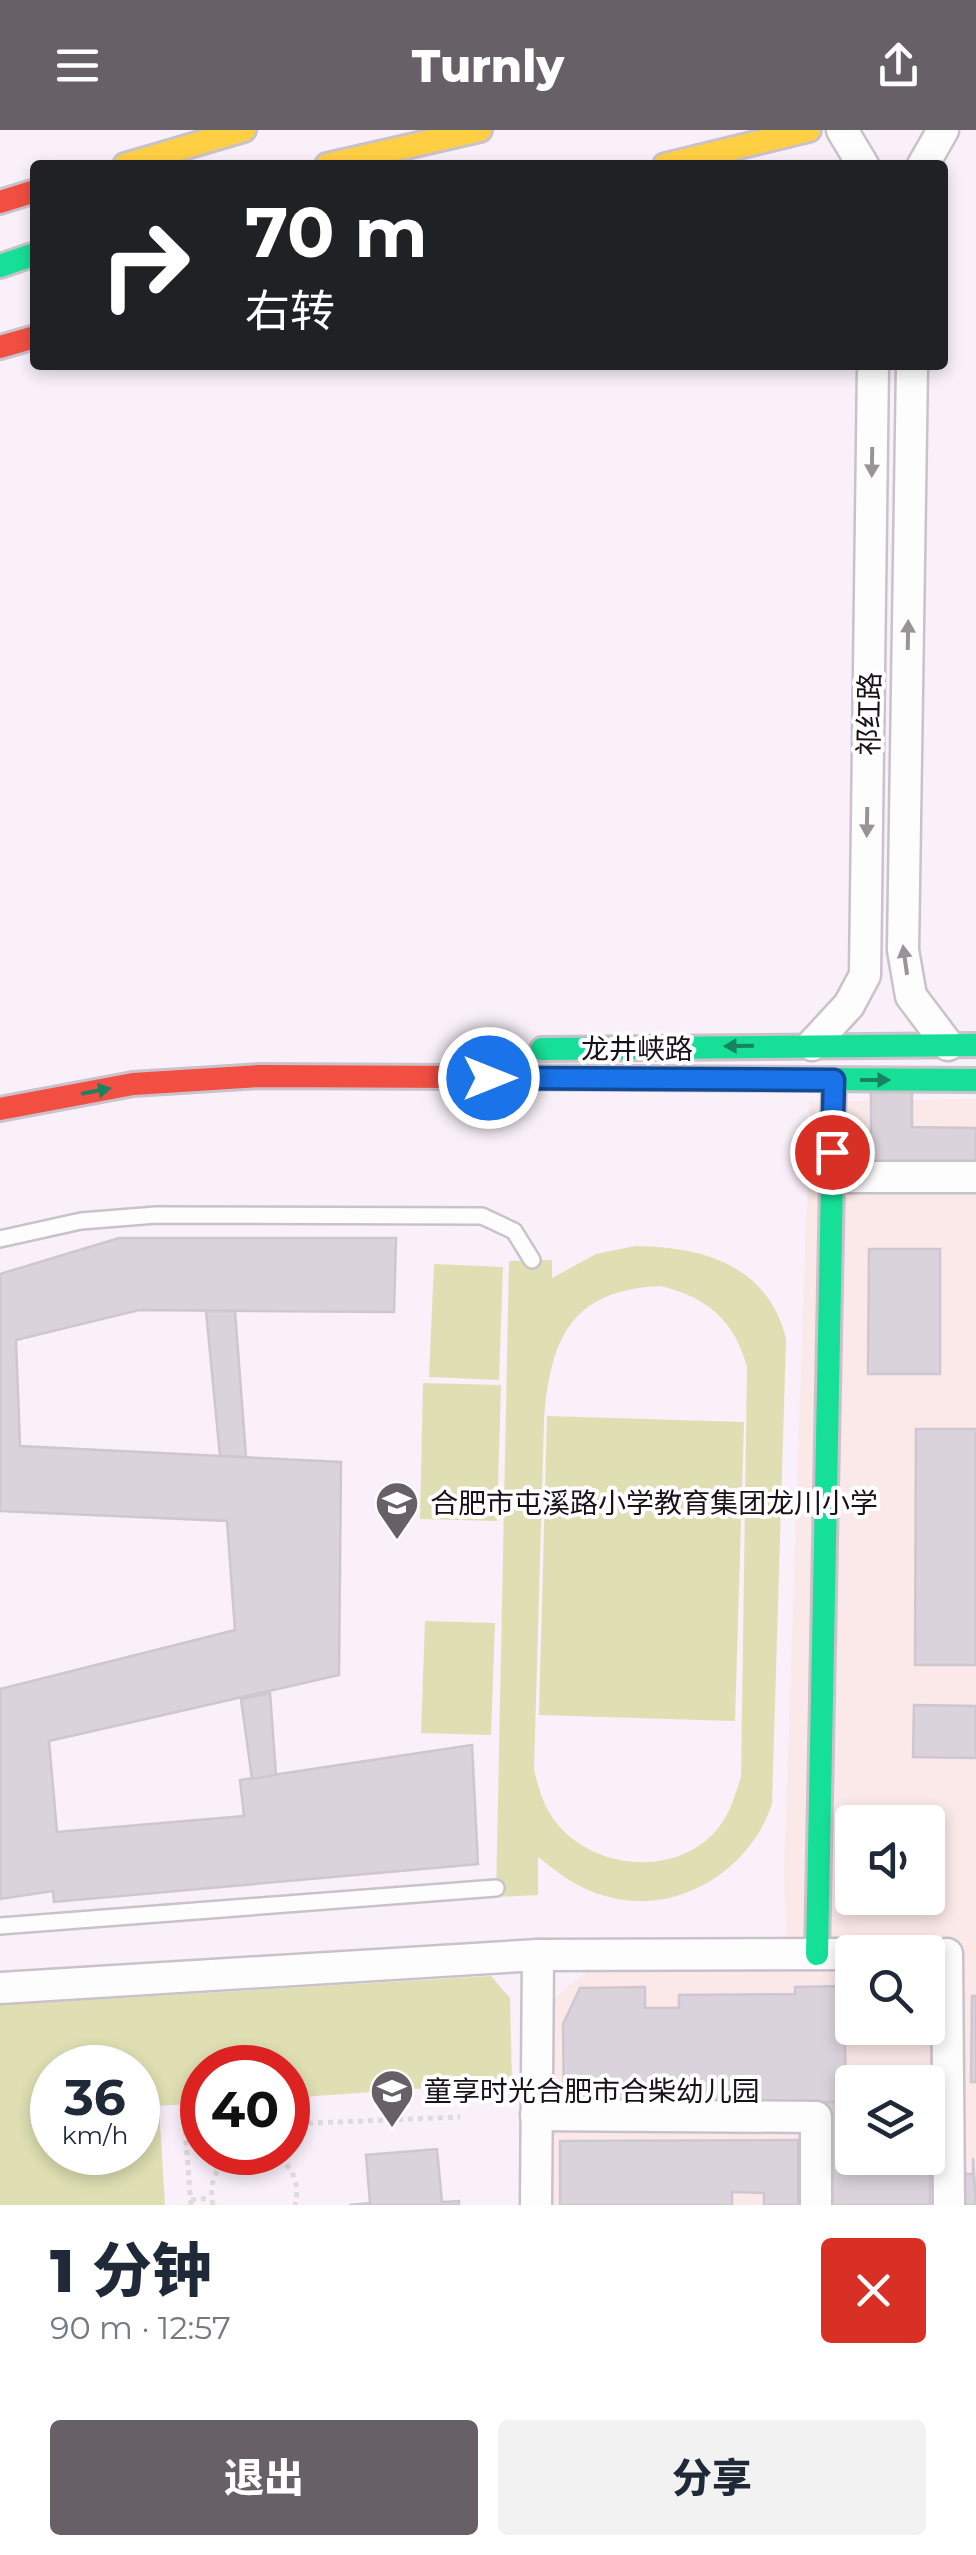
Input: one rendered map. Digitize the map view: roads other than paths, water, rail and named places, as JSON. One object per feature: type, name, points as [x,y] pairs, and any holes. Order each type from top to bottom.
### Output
[{"type":"main road","points":[[142,160],[244,130]]},
{"type":"main road","points":[[349,160],[480,130]]},
{"type":"main road","points":[[685,160],[808,130]]},
{"type":"main road","points":[[0,202],[30,193]]},
{"type":"main road","points":[[0,266],[30,256]]},
{"type":"main road","points":[[0,348],[30,339]]},
{"type":"main road","name":"龙井峡路","points":[[519,1050],[962,1044]]},
{"type":"main road","points":[[168,1058],[362,1052]]},
{"type":"main road","name":"龙井峡路","points":[[0,1109],[133,1084],[259,1076],[976,1080]]},
{"type":"main road","points":[[817,1954],[834,1080]]},
{"type":"street","points":[[842,130],[861,160]]},
{"type":"street","points":[[926,160],[943,130]]},
{"type":"street","name":"祁红路","points":[[812,1045],[850,1005],[865,975],[873,370]]},
{"type":"street","name":"祁红路","points":[[912,370],[902,950],[910,996],[962,1044]]},
{"type":"street","points":[[832,1177],[976,1177]]},
{"type":"street","points":[[0,1988],[538,1955],[835,1954]]},
{"type":"street","points":[[949,2205],[962,2125],[950,1954]]},
{"type":"street","points":[[536,2205],[538,1955]]},
{"type":"street","points":[[536,2114],[816,2117],[816,2205]]},
{"type":"lane","points":[[0,1238],[80,1220],[156,1214],[482,1216],[514,1230],[532,1260]]},
{"type":"lane","points":[[0,1926],[496,1888]]},
{"type":"place","name":"合肥市屯溪路小学教育集团龙川小学","points":[[397,1541]]},
{"type":"place","name":"童享时光合肥市合柴幼儿园","points":[[392,2129]]}]
